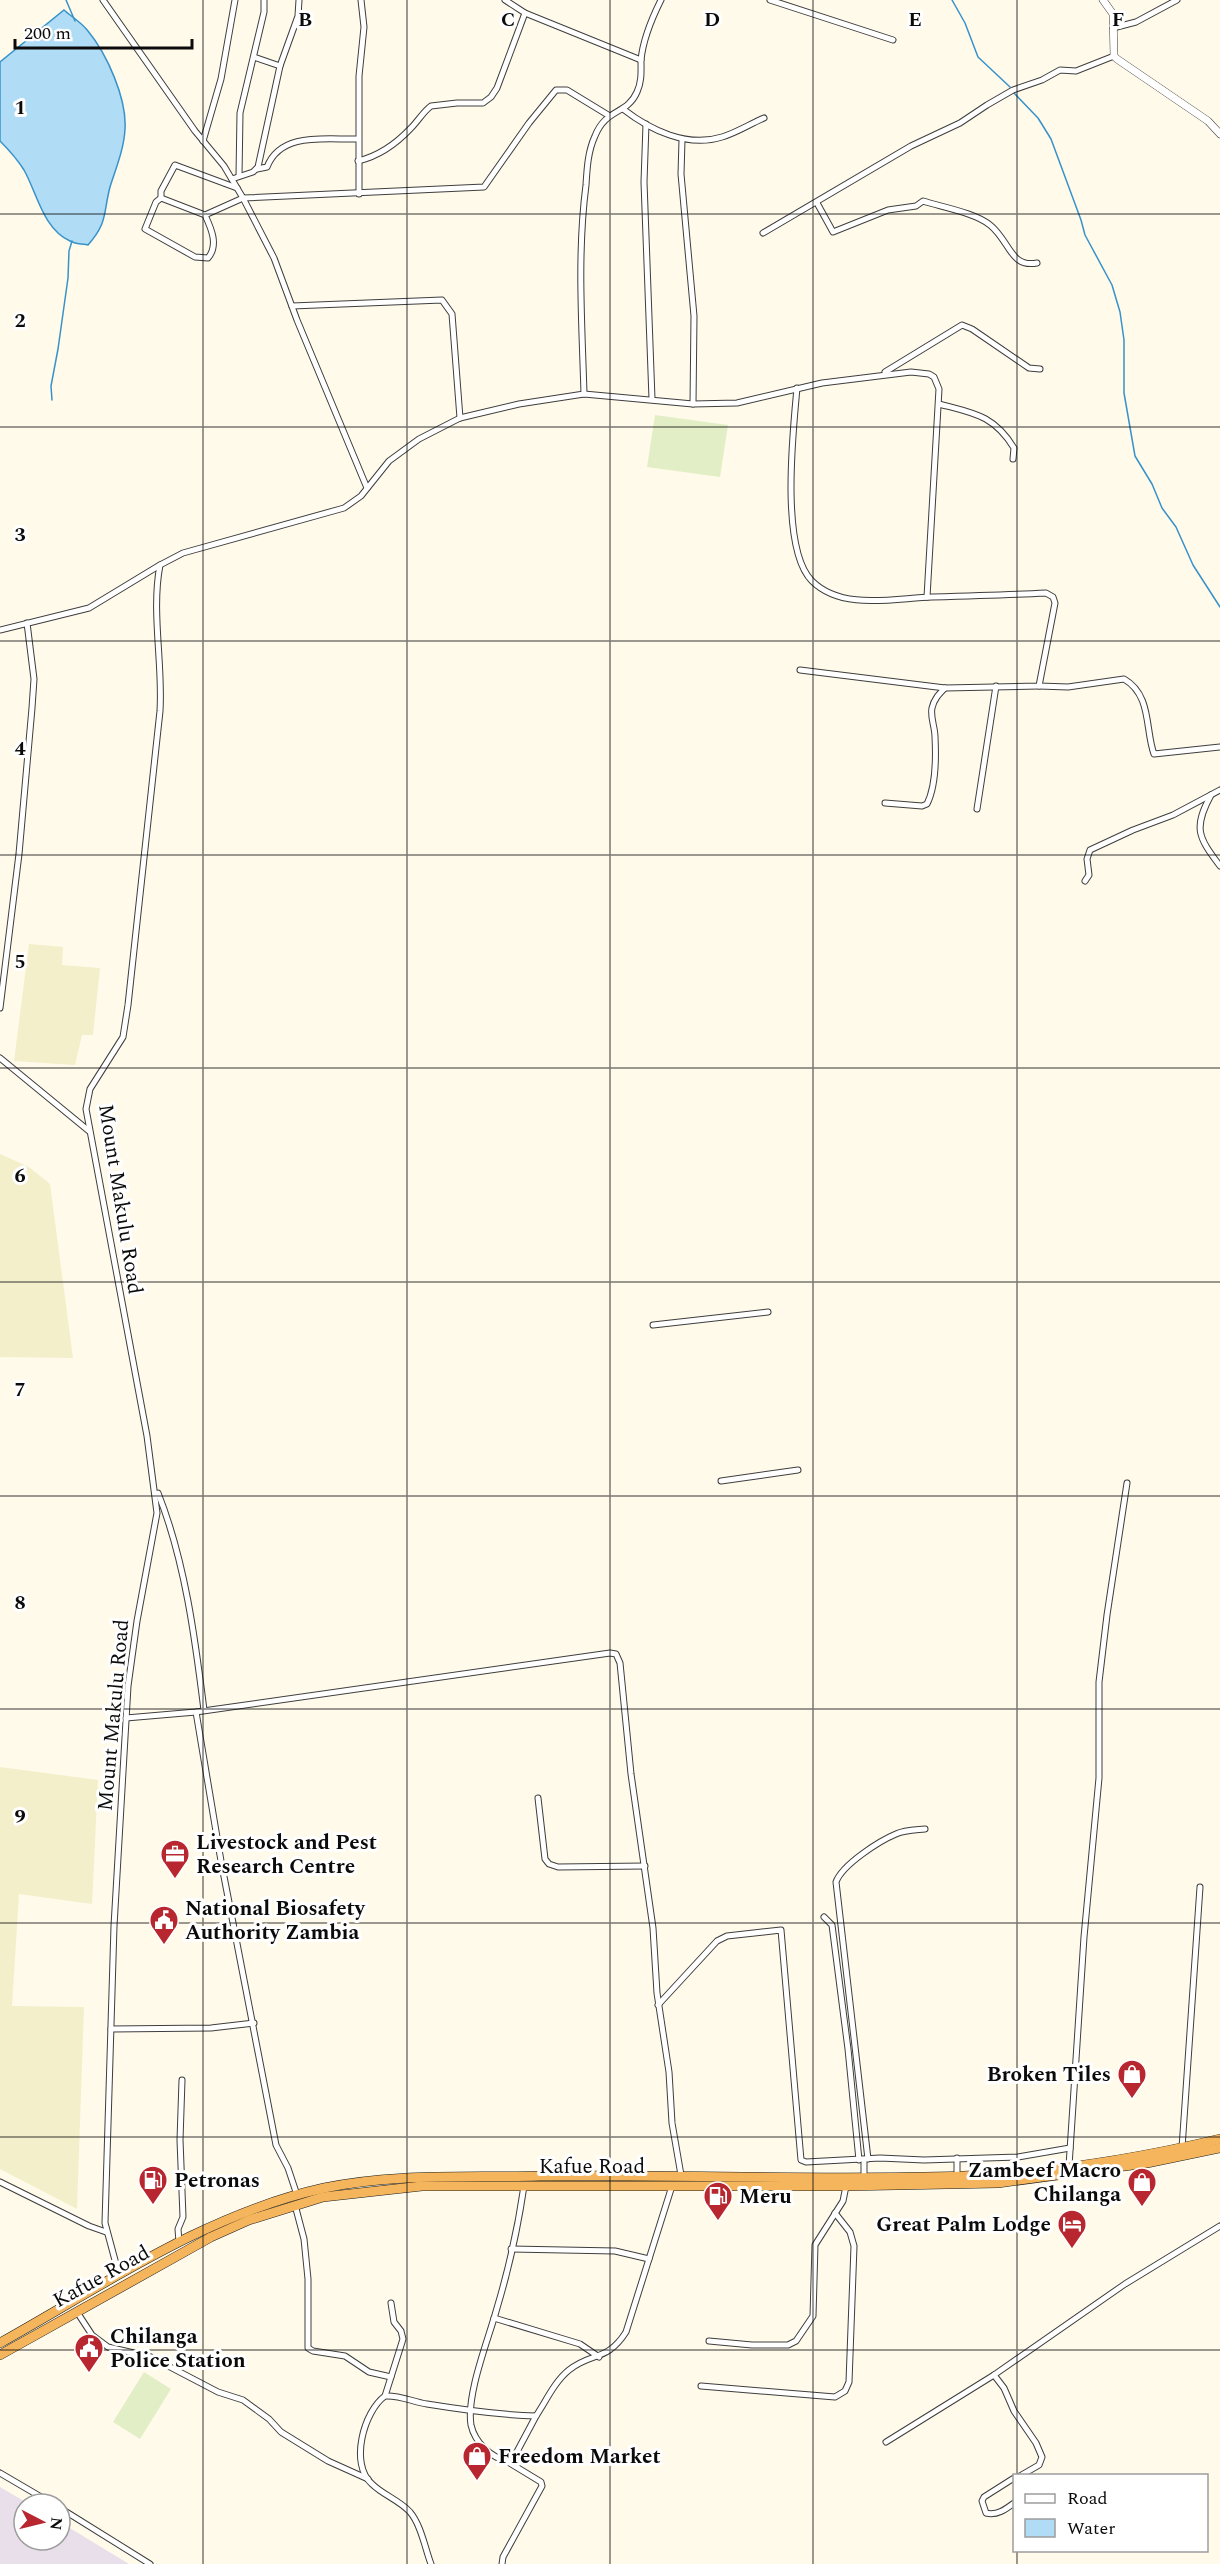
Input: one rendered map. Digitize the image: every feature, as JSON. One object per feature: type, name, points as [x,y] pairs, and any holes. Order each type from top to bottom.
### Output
[{"type":"highway","name":"Kafue Road","points":[[0,2343],[179,2242],[242,2213],[356,2183],[406,2178],[681,2175],[957,2176],[1069,2166],[1182,2148],[1220,2139]]},
{"type":"highway","name":"Kafue Road","points":[[0,2355],[212,2236],[296,2200],[422,2186],[672,2184],[846,2186],[998,2182],[1147,2163],[1220,2148]]},
{"type":"street","points":[[103,0],[203,142],[232,179],[243,198],[274,258],[367,488]]},
{"type":"street","points":[[203,142],[222,79],[235,0]]},
{"type":"street","points":[[239,176],[240,113],[264,12],[264,0]]},
{"type":"street","points":[[257,169],[280,66],[295,28],[299,0]]},
{"type":"street","points":[[359,194],[359,76],[364,27],[361,0]]},
{"type":"street","points":[[505,0],[525,12],[641,60]]},
{"type":"street","points":[[584,394],[581,292],[584,199],[592,144],[602,122],[609,115],[623,109],[639,89],[641,60],[652,17],[661,0]]},
{"type":"street","points":[[770,0],[893,40]]},
{"type":"street","points":[[1102,0],[1113,14],[1114,56],[1124,66],[1208,121],[1220,134]]},
{"type":"street","points":[[1113,27],[1136,22],[1178,0]]},
{"type":"street","points":[[358,161],[377,155],[390,146],[411,129],[431,106],[483,103],[490,97],[497,88],[525,12]]},
{"type":"street","points":[[763,233],[911,146],[960,123],[1013,90],[1042,80],[1060,70],[1076,71],[1114,56]]},
{"type":"street","points":[[254,57],[280,66]]},
{"type":"street","points":[[161,198],[205,215],[243,198],[484,187],[529,123],[556,90],[567,90],[609,115]]},
{"type":"street","points":[[623,109],[646,124],[682,140],[721,138],[764,118]]},
{"type":"street","points":[[646,124],[644,182],[652,399]]},
{"type":"street","points":[[232,179],[267,167],[272,156],[287,143],[358,139]]},
{"type":"street","points":[[682,140],[681,174],[694,315],[693,405]]},
{"type":"street","points":[[161,198],[161,191],[175,165],[237,188]]},
{"type":"street","points":[[161,198],[156,202],[144,225],[146,231],[195,257],[205,259],[209,257],[214,246],[212,232],[205,215]]},
{"type":"street","points":[[817,203],[833,232],[888,210],[916,206],[923,201],[983,220],[1004,238],[1018,262],[1026,265],[1037,263]]},
{"type":"street","points":[[292,306],[442,300],[452,314],[460,418]]},
{"type":"street","points":[[881,374],[962,325],[972,329],[1029,368],[1040,369]]},
{"type":"street","points":[[0,630],[89,608],[183,553],[344,508],[353,503],[389,461],[402,450],[460,418],[519,404],[584,394],[652,399],[693,405],[737,403],[797,388],[881,374],[911,372],[928,374],[937,380],[939,389],[927,597]]},
{"type":"street","points":[[797,388],[791,452],[791,483],[795,538],[804,571],[819,586],[846,597],[885,600],[1046,593],[1053,597],[1054,614],[1039,686]]},
{"type":"street","points":[[939,404],[982,416],[997,425],[1014,448],[1013,459]]},
{"type":"street","name":"Mount Makulu Road","points":[[120,2276],[106,2232],[106,2155],[114,1926],[126,1718],[137,1620],[157,1513],[155,1485],[86,1109],[90,1089],[119,1045],[128,1005],[160,711],[162,680],[157,580],[160,565]]},
{"type":"street","points":[[0,1008],[19,854],[33,700],[34,679],[27,623]]},
{"type":"street","points":[[800,670],[945,688],[1068,687],[1125,679],[1134,688],[1147,711],[1154,754],[1220,747]]},
{"type":"street","points":[[977,809],[996,686]]},
{"type":"street","points":[[885,803],[922,806],[927,804],[931,791],[936,738],[932,712],[935,698],[945,688]]},
{"type":"street","points":[[1085,881],[1089,875],[1087,859],[1090,850],[1173,815],[1220,790]]},
{"type":"street","points":[[1211,795],[1202,813],[1200,838],[1220,866]]},
{"type":"street","points":[[0,1058],[89,1131]]},
{"type":"street","points":[[653,1325],[768,1312]]},
{"type":"street","points":[[722,1481],[798,1470]]},
{"type":"street","points":[[1069,2166],[1082,1959],[1100,1778],[1099,1682],[1127,1483]]},
{"type":"street","points":[[155,1485],[168,1518],[178,1557],[197,1652],[204,1710]]},
{"type":"street","points":[[126,1718],[196,1712],[615,1653],[620,1662],[632,1774],[653,1928],[658,2005],[669,2072],[672,2122],[681,2175]]},
{"type":"street","points":[[196,1712],[226,1892],[254,2023],[276,2145],[288,2168],[304,2239],[308,2279],[308,2348],[313,2351],[345,2356],[369,2372],[391,2377]]},
{"type":"street","points":[[538,1798],[545,1859],[549,1863],[558,1867],[645,1866]]},
{"type":"street","points":[[864,2177],[836,1882],[841,1871],[894,1835],[925,1829]]},
{"type":"street","points":[[1182,2148],[1200,1887]]},
{"type":"street","points":[[824,1917],[832,1925],[863,2160]]},
{"type":"street","points":[[658,2005],[717,1941],[727,1936],[781,1930],[801,2160],[806,2162],[1018,2157],[1070,2148]]},
{"type":"street","points":[[111,2029],[211,2028],[254,2023]]},
{"type":"street","points":[[179,2242],[178,2229],[183,2217],[180,2140],[182,2080]]},
{"type":"street","points":[[957,2158],[957,2176]]},
{"type":"street","points":[[0,2182],[89,2226],[106,2232]]},
{"type":"street","points":[[502,2564],[503,2557],[542,2486],[541,2482],[486,2449],[476,2439],[470,2411],[525,2184]]},
{"type":"street","points":[[508,2462],[512,2461],[536,2416],[567,2371],[578,2363],[599,2357],[615,2346],[626,2332],[672,2184]]},
{"type":"street","points":[[709,2341],[752,2345],[788,2345],[796,2341],[813,2316],[815,2245],[843,2201],[846,2186]]},
{"type":"street","points":[[701,2386],[817,2397],[835,2397],[846,2391],[849,2382],[854,2246],[850,2232],[836,2213]]},
{"type":"street","points":[[886,2442],[994,2375],[1125,2284],[1220,2226]]},
{"type":"street","points":[[511,2249],[615,2251],[649,2259]]},
{"type":"street","points":[[368,2479],[361,2459],[361,2448],[370,2411],[385,2396],[403,2334],[394,2322],[391,2302]]},
{"type":"street","points":[[76,2312],[92,2335],[108,2347],[151,2356],[218,2392],[243,2400],[270,2419],[281,2432],[328,2461],[368,2479],[408,2510],[417,2524],[431,2564]]},
{"type":"street","points":[[494,2318],[580,2344],[599,2357]]},
{"type":"street","points":[[994,2375],[1005,2388],[1014,2411],[1040,2451],[1041,2462],[1022,2474]]},
{"type":"street","points":[[385,2396],[470,2411],[536,2416]]},
{"type":"street","points":[[1036,2467],[1038,2474]]},
{"type":"street","points":[[0,2473],[32,2492]]},
{"type":"street","points":[[1013,2479],[984,2497],[982,2501],[986,2513],[990,2514],[1001,2512],[1013,2504]]},
{"type":"street","points":[[72,2515],[150,2564]]},
{"type":"shaded area","points":[[29,944],[63,947],[62,965],[100,968],[93,1035],[82,1035],[75,1065],[14,1061]]},
{"type":"shaded area","points":[[0,1154],[29,1167],[50,1184],[73,1358],[0,1357]]},
{"type":"shaded area","points":[[0,1767],[98,1780],[92,1904],[19,1894],[12,2006],[84,2007],[77,2209],[0,2169]]},
{"type":"shaded area","points":[[0,2487],[12,2494],[12,2552],[72,2552],[72,2529],[129,2564],[0,2564]]},
{"type":"green space","points":[[655,415],[728,425],[720,477],[647,467]]},
{"type":"green space","points":[[144,2372],[171,2389],[140,2439],[113,2422]]},
{"type":"water","points":[[64,10],[86,28],[109,64],[123,104],[125,117],[123,144],[110,187],[104,218],[99,230],[88,245],[72,242],[53,228],[24,170],[0,141],[0,62]]},
{"type":"waterway","points":[[66,0],[75,21]]},
{"type":"waterway","points":[[952,0],[965,23],[978,57],[1010,87]]},
{"type":"waterway","points":[[1014,93],[1038,118],[1051,139],[1085,235],[1112,285],[1120,312],[1124,340],[1124,393],[1135,456],[1152,484],[1162,508],[1176,527],[1193,565],[1220,607]]},
{"type":"waterway","points":[[52,400],[51,386],[72,241]]},
{"type":"place","name":"Livestock and Pest Research Centre","points":[[175,1880]]},
{"type":"place","name":"National Biosafety Authority Zambia","points":[[164,1946]]},
{"type":"place","name":"Broken Tiles","points":[[1132,2100]]},
{"type":"place","name":"Petronas","points":[[153,2206]]},
{"type":"place","name":"Zambeef Macro Chilanga","points":[[1142,2208]]},
{"type":"place","name":"Meru","points":[[718,2222]]},
{"type":"place","name":"Great Palm Lodge","points":[[1072,2250]]},
{"type":"place","name":"Chilanga Police Station","points":[[89,2374]]},
{"type":"place","name":"Freedom Market","points":[[477,2482]]}]
